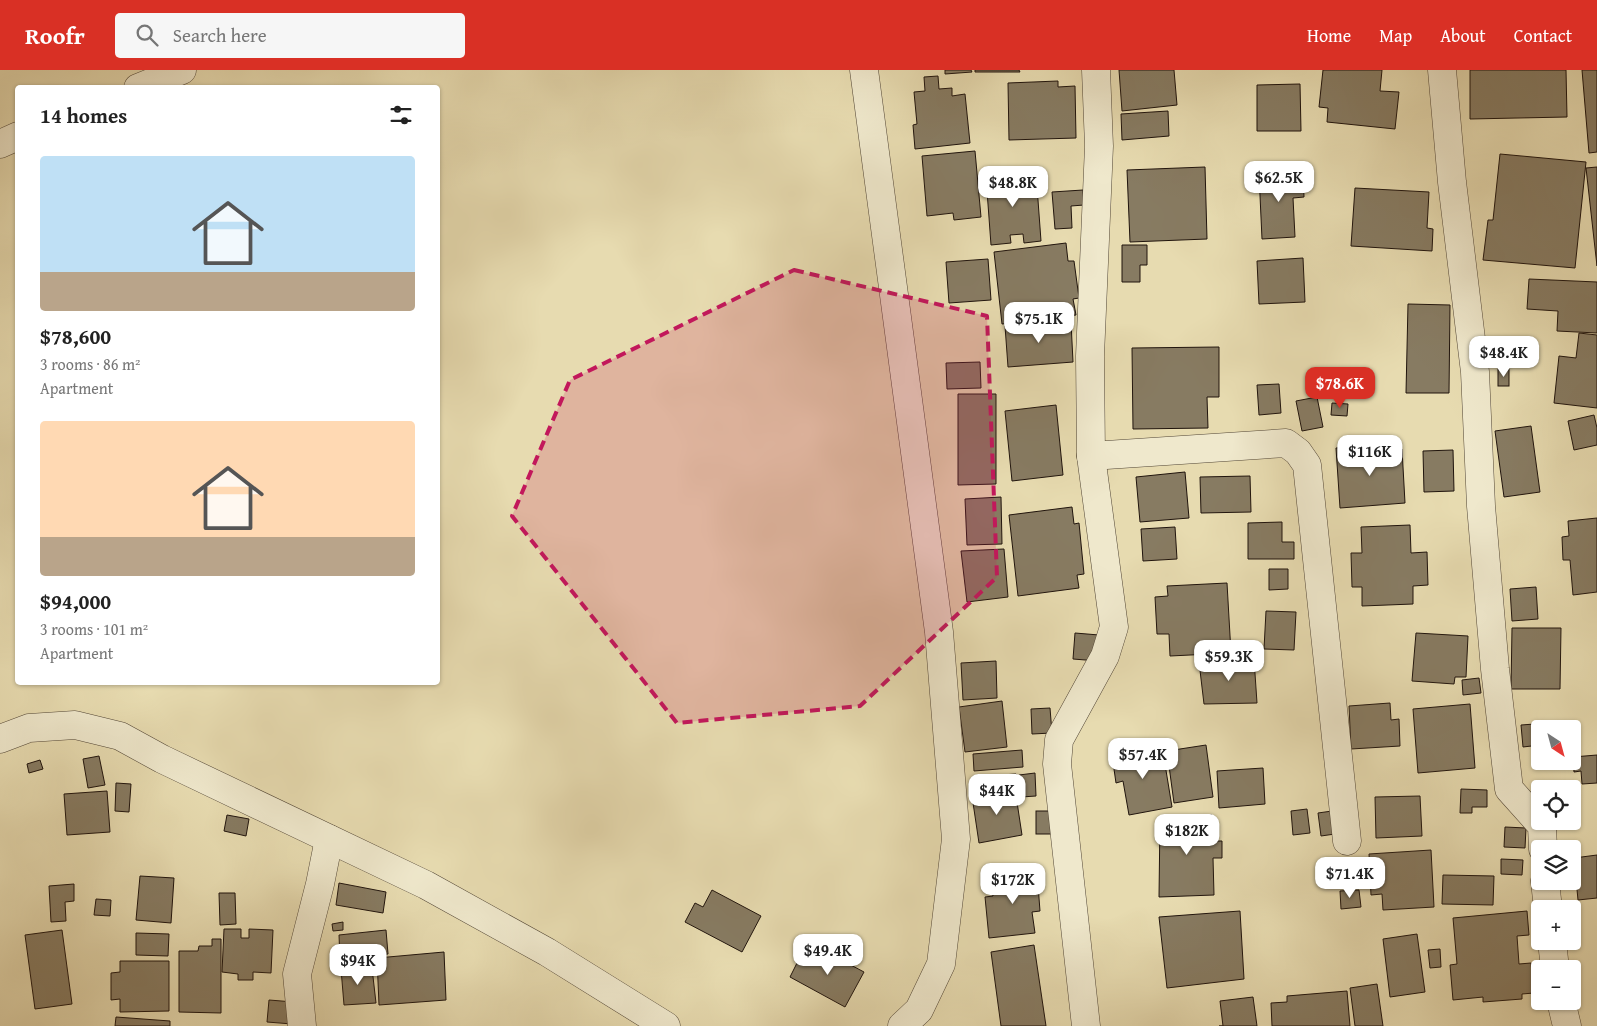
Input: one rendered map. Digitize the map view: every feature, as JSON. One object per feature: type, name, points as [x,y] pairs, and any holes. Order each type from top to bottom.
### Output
[{"type":"street","points":[[145,85],[182,70]]},
{"type":"street","points":[[864,70],[939,632],[956,839],[941,964],[919,1010],[902,1026]]},
{"type":"street","points":[[1086,1026],[1057,764],[1059,740],[1105,656],[1114,627],[1091,456],[1090,356],[1099,146],[1096,70]]},
{"type":"street","points":[[1442,70],[1452,182],[1475,372],[1481,506],[1495,669],[1509,788],[1542,826],[1543,840]]},
{"type":"street","points":[[0,144],[15,137]]},
{"type":"street","points":[[1091,456],[1286,443],[1298,452],[1307,465],[1347,841]]},
{"type":"street","points":[[0,739],[29,728],[75,725],[120,736],[162,759],[426,885],[546,952],[666,1026]]},
{"type":"street","points":[[302,1026],[297,974],[320,884],[329,838]]},
{"type":"street","points":[[1563,1010],[1567,1026]]},
{"type":"highlighted area","points":[[794,270],[987,316],[997,577],[860,706],[677,723],[512,516],[570,380]]},
{"type":"building","points":[[945,70],[971,70],[972,72],[945,74]]},
{"type":"building","points":[[975,70],[1019,70],[1020,72],[975,72]]},
{"type":"building","points":[[1119,70],[1174,70],[1177,105],[1122,111]]},
{"type":"building","points":[[1323,70],[1382,70],[1380,91],[1399,92],[1395,129],[1327,122],[1328,108],[1319,107]]},
{"type":"building","points":[[1470,70],[1566,70],[1567,117],[1470,119]]},
{"type":"building","points":[[1582,70],[1597,70],[1597,152],[1589,153]]},
{"type":"building","points":[[938,76],[939,89],[952,88],[952,96],[965,94],[970,143],[915,149],[913,125],[917,124],[914,92],[925,91],[924,77]]},
{"type":"building","points":[[1058,81],[1058,87],[1075,86],[1076,138],[1009,140],[1008,83]]},
{"type":"building","points":[[1300,84],[1301,131],[1257,131],[1257,85]]},
{"type":"building","points":[[1168,111],[1169,136],[1122,140],[1121,114]]},
{"type":"building","points":[[975,151],[981,217],[954,220],[953,213],[927,216],[922,156]]},
{"type":"building","points":[[1500,154],[1586,162],[1575,268],[1483,260],[1488,220],[1493,220]]},
{"type":"building","points":[[1205,167],[1207,239],[1130,242],[1127,170]]},
{"type":"building","points":[[1597,167],[1597,266],[1586,168]]},
{"type":"building","points":[[1303,172],[1304,197],[1293,198],[1295,237],[1262,239],[1259,174]]},
{"type":"building","points":[[1036,173],[1041,241],[1024,243],[1023,234],[1010,235],[1011,243],[991,245],[986,177]]},
{"type":"building","points":[[1355,188],[1429,192],[1427,228],[1433,229],[1432,251],[1351,246]]},
{"type":"building","points":[[1083,190],[1084,205],[1071,206],[1072,228],[1055,229],[1052,192]]},
{"type":"building","points":[[1066,243],[1068,261],[1074,261],[1079,298],[1073,299],[1076,315],[1002,324],[994,252]]},
{"type":"building","points":[[1122,245],[1147,245],[1147,265],[1140,265],[1140,282],[1122,282]]},
{"type":"building","points":[[1303,258],[1305,302],[1259,304],[1257,261]]},
{"type":"building","points":[[988,259],[991,300],[949,303],[946,262]]},
{"type":"building","points":[[1529,279],[1597,282],[1597,333],[1557,331],[1558,311],[1527,309]]},
{"type":"building","points":[[1408,304],[1450,305],[1449,393],[1406,393]]},
{"type":"building","points":[[1071,322],[1073,362],[1008,367],[1005,326]]},
{"type":"building","points":[[1579,333],[1597,335],[1597,408],[1554,403],[1559,356],[1576,358]]},
{"type":"building","points":[[1219,347],[1219,397],[1207,397],[1208,428],[1133,429],[1132,348]]},
{"type":"building","points":[[980,362],[981,388],[947,389],[946,363]]},
{"type":"building","points":[[1498,369],[1509,369],[1509,386],[1498,386]]},
{"type":"building","points":[[1279,384],[1281,413],[1259,415],[1257,385]]},
{"type":"building","points":[[958,394],[996,394],[996,484],[958,485]]},
{"type":"building","points":[[1317,397],[1323,427],[1302,431],[1296,401]]},
{"type":"building","points":[[1332,403],[1348,404],[1347,416],[1331,415]]},
{"type":"building","points":[[1056,405],[1063,475],[1012,481],[1005,411]]},
{"type":"building","points":[[1594,415],[1597,428],[1597,445],[1574,450],[1568,421]]},
{"type":"building","points":[[1531,426],[1540,492],[1504,497],[1495,431]]},
{"type":"building","points":[[1364,446],[1364,452],[1402,449],[1405,503],[1340,508],[1336,448]]},
{"type":"building","points":[[1453,450],[1454,491],[1424,492],[1423,451]]},
{"type":"building","points":[[1185,472],[1189,518],[1140,522],[1136,477]]},
{"type":"building","points":[[1250,476],[1251,512],[1201,513],[1200,477]]},
{"type":"building","points":[[1001,497],[1002,544],[967,545],[965,499]]},
{"type":"building","points":[[1072,507],[1074,524],[1079,523],[1084,574],[1077,575],[1079,588],[1018,596],[1009,515]]},
{"type":"building","points":[[1597,518],[1597,592],[1573,595],[1570,560],[1563,560],[1562,537],[1569,536],[1568,521]]},
{"type":"building","points":[[1282,522],[1282,542],[1294,542],[1294,559],[1248,559],[1248,523]]},
{"type":"building","points":[[1410,525],[1411,553],[1427,552],[1428,585],[1413,586],[1413,604],[1362,606],[1362,587],[1352,587],[1351,553],[1362,553],[1361,527]]},
{"type":"building","points":[[1175,527],[1177,559],[1143,561],[1141,529]]},
{"type":"building","points":[[1004,549],[1008,597],[967,602],[961,551]]},
{"type":"building","points":[[1269,569],[1288,569],[1288,589],[1269,590]]},
{"type":"building","points":[[1227,583],[1231,653],[1170,656],[1169,634],[1157,634],[1155,597],[1168,596],[1167,586]]},
{"type":"building","points":[[1536,587],[1538,619],[1512,621],[1510,589]]},
{"type":"building","points":[[1266,611],[1296,612],[1294,650],[1264,649]]},
{"type":"building","points":[[1512,628],[1561,628],[1560,689],[1511,689]]},
{"type":"building","points":[[1075,633],[1099,635],[1098,661],[1073,659]]},
{"type":"building","points":[[1416,633],[1468,636],[1466,677],[1455,677],[1454,684],[1412,681]]},
{"type":"building","points":[[1254,659],[1257,703],[1204,704],[1199,662]]},
{"type":"building","points":[[996,661],[997,698],[963,700],[961,663]]},
{"type":"building","points":[[1479,678],[1481,693],[1463,695],[1462,680]]},
{"type":"building","points":[[1002,701],[1007,747],[965,752],[959,707]]},
{"type":"building","points":[[1390,703],[1391,720],[1399,719],[1400,746],[1351,749],[1349,706]]},
{"type":"building","points":[[1470,704],[1475,768],[1418,773],[1413,709]]},
{"type":"building","points":[[1050,708],[1052,733],[1032,734],[1031,709]]},
{"type":"building","points":[[1531,724],[1531,746],[1523,747],[1521,725]]},
{"type":"building","points":[[1206,745],[1213,797],[1174,803],[1167,751]]},
{"type":"building","points":[[1162,746],[1172,807],[1129,815],[1123,781],[1116,783],[1112,755]]},
{"type":"building","points":[[1022,750],[1023,767],[974,771],[973,754]]},
{"type":"building","points":[[1597,755],[1597,783],[1582,784],[1581,771],[1574,772],[1574,770],[1581,770],[1581,756]]},
{"type":"building","points":[[99,756],[105,785],[88,788],[83,759]]},
{"type":"building","points":[[40,760],[43,769],[29,773],[27,764]]},
{"type":"building","points":[[1263,768],[1265,804],[1219,808],[1217,771]]},
{"type":"building","points":[[1035,773],[1036,796],[1021,797],[1019,775]]},
{"type":"building","points":[[1016,774],[1017,788],[973,791],[973,777]]},
{"type":"building","points":[[116,783],[131,784],[129,812],[115,811]]},
{"type":"building","points":[[1015,789],[1022,835],[979,843],[972,796]]},
{"type":"building","points":[[1461,789],[1487,790],[1487,807],[1472,807],[1472,813],[1460,813]]},
{"type":"building","points":[[107,791],[110,832],[67,835],[64,794]]},
{"type":"building","points":[[1420,796],[1422,836],[1376,838],[1375,797]]},
{"type":"building","points":[[1307,809],[1310,833],[1293,835],[1291,811]]},
{"type":"building","points":[[1339,810],[1342,833],[1321,836],[1318,813]]},
{"type":"building","points":[[1036,811],[1055,811],[1055,834],[1036,834]]},
{"type":"building","points":[[227,815],[249,819],[246,836],[224,831]]},
{"type":"building","points":[[1212,815],[1212,841],[1222,841],[1222,858],[1213,858],[1214,895],[1159,897],[1160,818]]},
{"type":"building","points":[[1505,827],[1526,828],[1525,848],[1504,847]]},
{"type":"building","points":[[1431,850],[1434,907],[1383,910],[1382,894],[1371,895],[1369,854]]},
{"type":"building","points":[[1597,855],[1597,898],[1578,900],[1577,890],[1581,890],[1581,857]]},
{"type":"building","points":[[1501,859],[1523,860],[1522,875],[1501,874]]},
{"type":"building","points":[[1037,872],[1040,911],[1032,912],[1035,933],[989,938],[985,897],[993,896],[991,877]]},
{"type":"building","points":[[1443,875],[1494,876],[1493,905],[1442,904]]},
{"type":"building","points":[[140,876],[174,878],[171,923],[136,920]]},
{"type":"building","points":[[339,883],[386,892],[383,913],[336,905]]},
{"type":"building","points":[[74,884],[74,901],[65,902],[66,921],[51,922],[49,886]]},
{"type":"building","points":[[712,890],[761,916],[742,952],[685,922],[695,903],[703,907]]},
{"type":"building","points":[[1359,890],[1361,907],[1341,909],[1340,891]]},
{"type":"building","points":[[219,893],[235,893],[236,924],[220,925]]},
{"type":"building","points":[[96,899],[111,900],[110,916],[94,915]]},
{"type":"building","points":[[1240,911],[1244,979],[1167,988],[1159,917]]},
{"type":"building","points":[[1527,911],[1529,935],[1517,936],[1519,964],[1531,963],[1531,993],[1522,994],[1522,999],[1483,1002],[1483,997],[1453,1000],[1450,965],[1457,964],[1453,918]]},
{"type":"building","points":[[343,922],[343,930],[333,931],[332,924]]},
{"type":"building","points":[[224,929],[241,929],[241,938],[249,938],[249,929],[273,930],[271,973],[253,972],[253,980],[238,980],[238,974],[222,972]]},
{"type":"building","points":[[62,930],[72,1004],[35,1009],[25,935]]},
{"type":"building","points":[[386,930],[388,954],[340,960],[339,935]]},
{"type":"building","points":[[136,933],[169,934],[168,956],[136,955]]},
{"type":"building","points":[[1417,934],[1425,992],[1390,997],[1383,939]]},
{"type":"building","points":[[212,939],[221,939],[221,1013],[179,1012],[179,951],[198,951],[199,946],[212,946]]},
{"type":"building","points":[[1034,945],[1046,1026],[1001,1026],[991,952]]},
{"type":"building","points":[[815,946],[864,972],[845,1007],[790,977],[799,959],[805,963]]},
{"type":"building","points":[[1440,949],[1441,967],[1430,968],[1428,950]]},
{"type":"building","points":[[444,952],[446,1000],[379,1005],[377,958]]},
{"type":"building","points":[[120,961],[169,961],[169,1011],[120,1012],[120,999],[111,1000],[111,973],[120,972]]},
{"type":"building","points":[[372,968],[376,1003],[344,1005],[341,969]]},
{"type":"building","points":[[1377,984],[1383,1026],[1355,1026],[1350,988]]},
{"type":"building","points":[[1347,991],[1350,1026],[1272,1026],[1271,1003],[1287,1002],[1287,996]]},
{"type":"building","points":[[1253,997],[1257,1026],[1223,1026],[1220,1001]]},
{"type":"building","points":[[269,1000],[294,1002],[292,1024],[267,1022]]},
{"type":"building","points":[[116,1017],[170,1021],[170,1026],[115,1026]]}]
